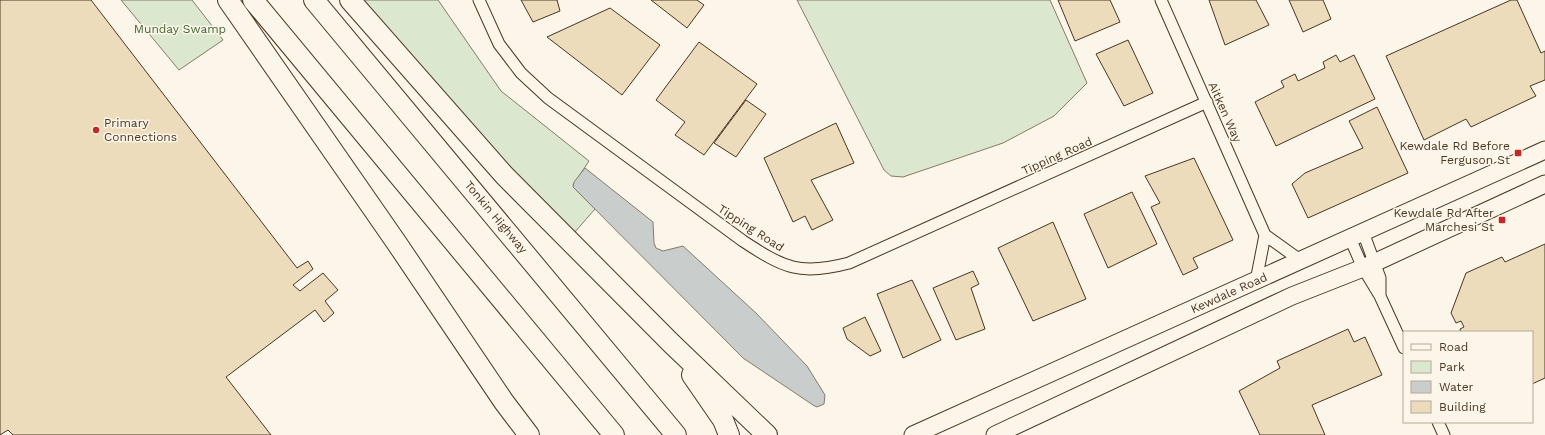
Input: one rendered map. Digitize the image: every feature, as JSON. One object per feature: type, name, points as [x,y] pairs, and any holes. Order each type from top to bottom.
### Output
[{"type":"highway","points":[[228,0],[392,236],[504,402],[529,435]]},
{"type":"highway","points":[[253,0],[614,435]]},
{"type":"highway","name":"Tonkin Highway","points":[[314,0],[676,435]]},
{"type":"highway","points":[[350,0],[504,175],[671,343],[767,435]]},
{"type":"highway","points":[[671,343],[723,420],[729,435]]},
{"type":"main road","name":"Kewdale Road","points":[[913,435],[1545,150]]},
{"type":"main road","points":[[995,435],[1292,296],[1369,265],[1545,184]]},
{"type":"street","name":"Tipping Road","points":[[479,0],[499,44],[521,73],[548,98],[743,240],[768,257],[796,269],[823,270],[849,263],[1207,102]]},
{"type":"street","name":"Aitken Way","points":[[1161,0],[1265,235]]},
{"type":"street","points":[[1256,281],[1265,235],[1300,260]]},
{"type":"street","points":[[1357,235],[1369,265],[1380,278],[1380,296],[1403,346]]},
{"type":"street","points":[[1438,423],[1444,435]]},
{"type":"green space","name":"Munday Swamp","points":[[121,0],[192,0],[223,40],[179,70]]},
{"type":"green space","points":[[362,0],[438,0],[501,91],[589,161],[573,185],[595,209],[574,233],[504,165]]},
{"type":"green space","points":[[797,0],[1050,0],[1087,83],[1054,116],[1003,143],[903,177],[891,176],[884,170]]},
{"type":"water","points":[[585,168],[653,222],[654,243],[656,248],[663,251],[683,246],[756,313],[807,366],[825,395],[824,404],[817,407],[813,405],[743,358],[573,187],[574,182]]},
{"type":"building","name":"Primary Connections","points":[[0,0],[91,0],[297,268],[308,261],[313,269],[293,285],[300,291],[323,273],[338,290],[325,301],[334,313],[324,322],[315,310],[226,377],[271,435],[13,435],[8,430],[0,435]]},
{"type":"building","points":[[521,0],[557,0],[560,11],[533,22]]},
{"type":"building","points":[[651,0],[697,0],[704,5],[687,28]]},
{"type":"building","points":[[1058,0],[1110,0],[1120,22],[1075,41]]},
{"type":"building","points":[[1209,0],[1256,0],[1269,25],[1225,45]]},
{"type":"building","points":[[1289,0],[1323,0],[1331,19],[1303,32]]},
{"type":"building","points":[[1511,0],[1517,0],[1541,53],[1545,51],[1545,80],[1530,86],[1536,96],[1471,127],[1466,119],[1424,140],[1386,56]]},
{"type":"building","points":[[610,8],[660,45],[622,95],[547,37]]},
{"type":"building","points":[[1128,40],[1153,93],[1124,106],[1096,54]]},
{"type":"building","points":[[699,42],[757,84],[704,155],[675,135],[685,122],[656,100]]},
{"type":"building","points":[[1336,55],[1340,62],[1354,55],[1375,99],[1276,146],[1255,102],[1284,87],[1281,81],[1295,74],[1298,81],[1325,68],[1323,62]]},
{"type":"building","points":[[746,100],[766,114],[736,157],[714,143]]},
{"type":"building","points":[[1377,107],[1408,173],[1308,218],[1292,184],[1305,173],[1363,148],[1349,121]]},
{"type":"building","points":[[836,123],[854,163],[811,180],[833,220],[812,230],[805,216],[793,222],[764,158]]},
{"type":"building","points":[[1194,158],[1233,240],[1193,258],[1198,268],[1183,275],[1151,207],[1160,203],[1145,176]]},
{"type":"building","points":[[1132,192],[1157,244],[1108,268],[1084,214]]},
{"type":"building","points":[[1053,222],[1086,299],[1033,321],[998,248]]},
{"type":"building","points":[[1545,244],[1545,378],[1533,384],[1533,331],[1461,331],[1460,329],[1464,327],[1461,321],[1456,323],[1451,313],[1466,273],[1502,257],[1505,262]]},
{"type":"building","points":[[973,271],[979,284],[971,288],[985,329],[956,340],[933,288]]},
{"type":"building","points":[[912,280],[941,340],[903,358],[877,294]]},
{"type":"building","points":[[865,317],[881,351],[870,356],[847,339],[843,328]]},
{"type":"building","points":[[1348,329],[1354,342],[1365,337],[1382,375],[1312,405],[1325,435],[1260,435],[1239,391],[1280,368],[1277,361]]},
{"type":"place","name":"Primary Connections","points":[[96,130]]},
{"type":"place","name":"Kewdale Rd Before Ferguson St","points":[[1518,153]]},
{"type":"place","name":"Kewdale Rd After Marchesi St","points":[[1502,220]]}]
